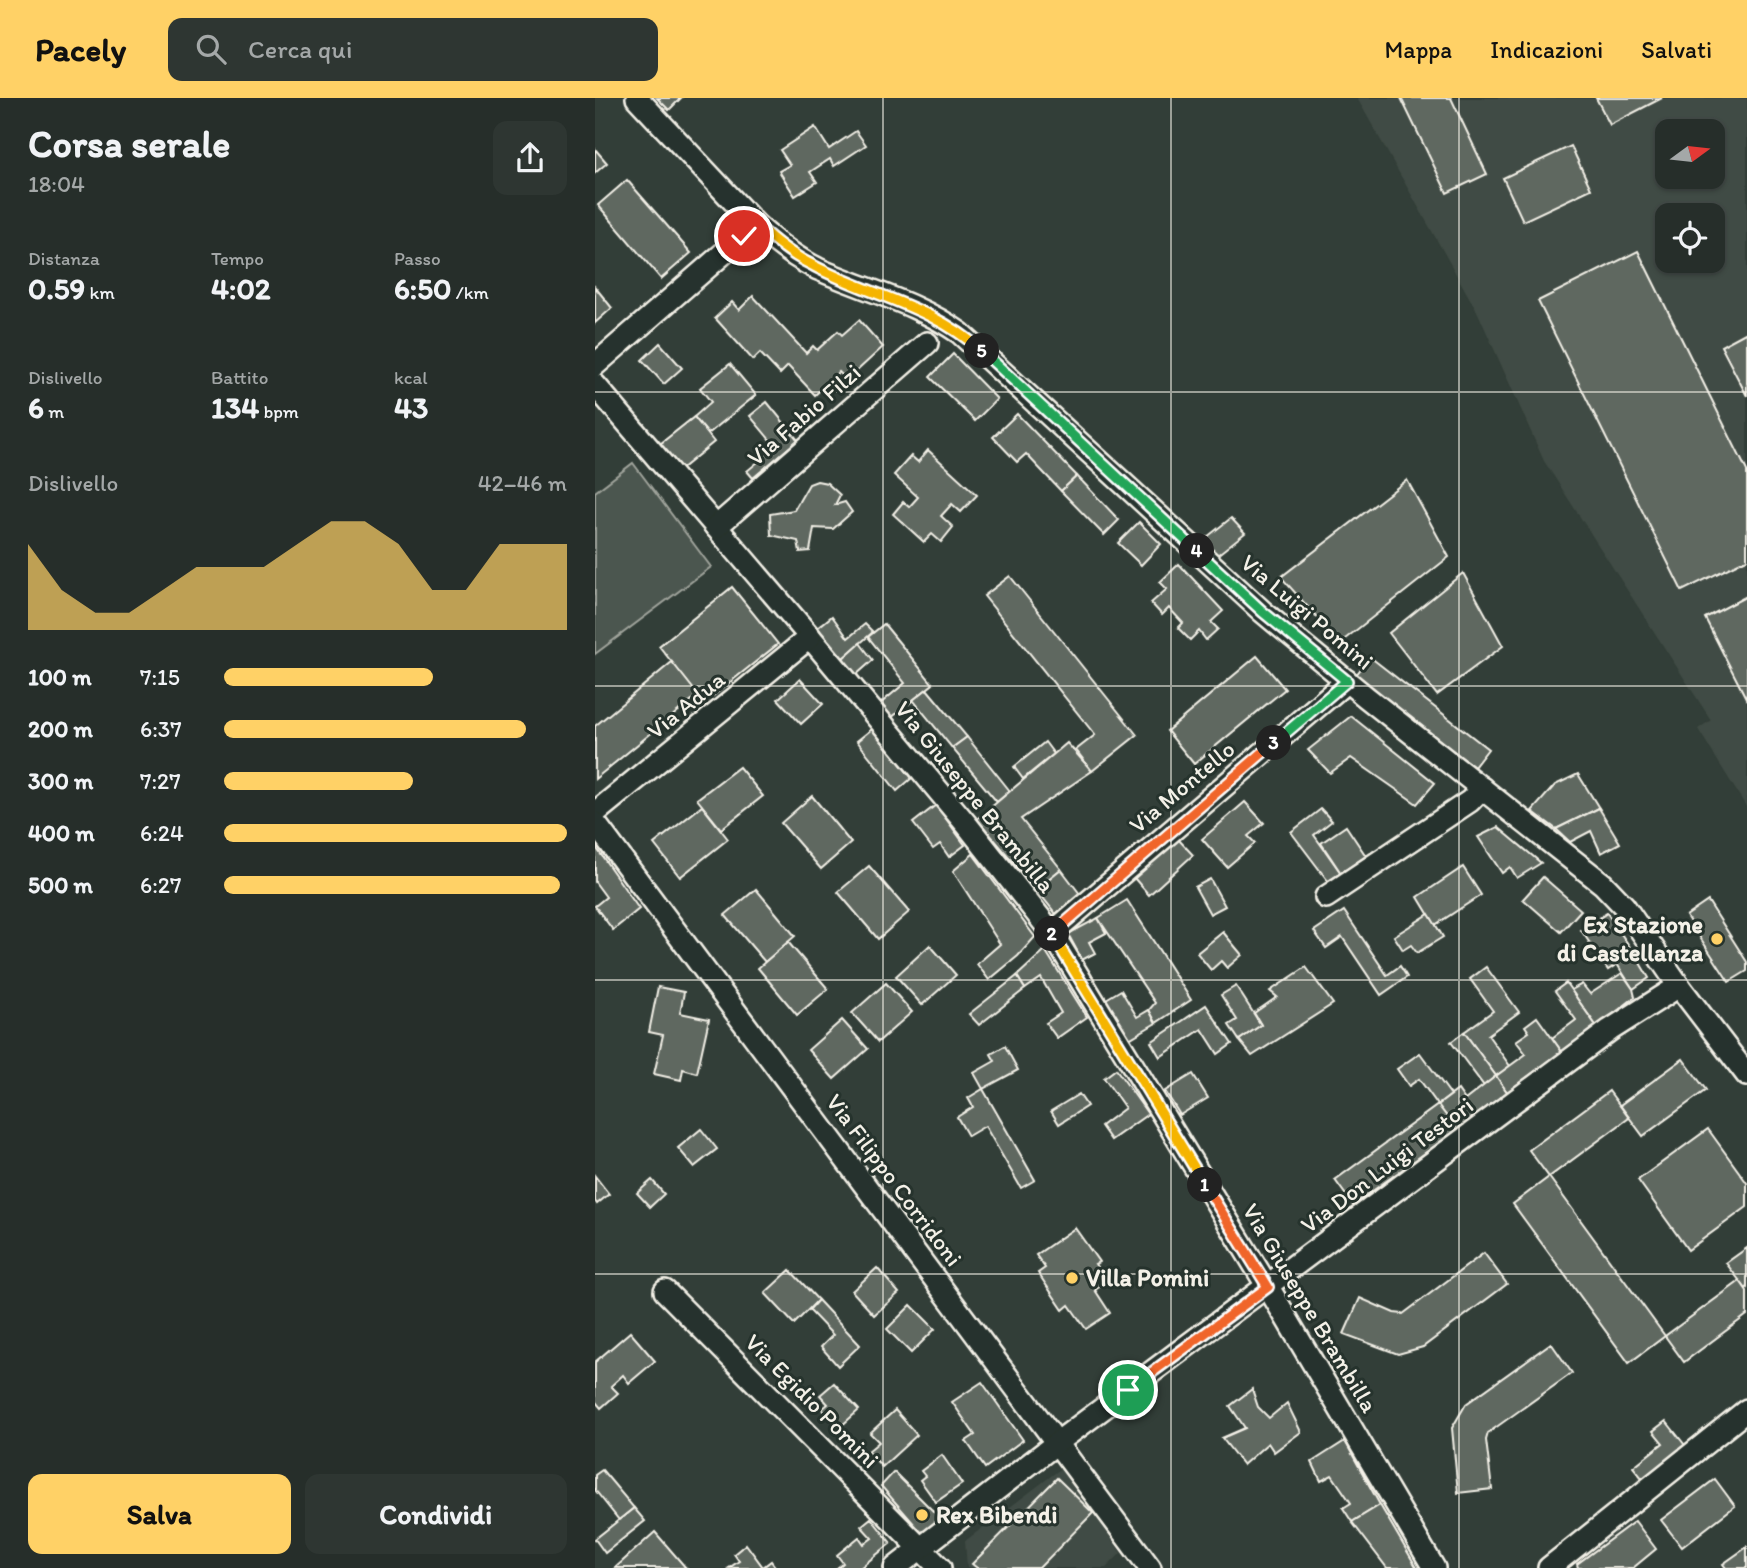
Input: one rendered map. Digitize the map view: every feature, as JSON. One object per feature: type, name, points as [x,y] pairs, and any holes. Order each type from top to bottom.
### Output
[{"type":"street","name":"Via Luigi Pomini","points":[[637,98],[757,225],[783,247],[816,268],[930,314],[960,333],[1240,592],[1347,681],[1614,893],[1679,986],[1747,1075]]},
{"type":"street","points":[[595,365],[757,225]]},
{"type":"street","name":"Via Fabio Filzi","points":[[716,527],[927,343]]},
{"type":"street","name":"Via Giuseppe Brambilla","points":[[595,385],[810,636],[967,825],[1052,933],[1268,1287],[1434,1568]]},
{"type":"street","name":"Via Adua","points":[[595,813],[810,636]]},
{"type":"street","name":"Via Montello","points":[[1052,933],[1347,681]]},
{"type":"street","points":[[1326,897],[1470,802],[1482,788]]},
{"type":"street","name":"Via Filippo Corridoni","points":[[595,823],[1150,1568]]},
{"type":"street","name":"Via Don Luigi Testori","points":[[895,1568],[1058,1442],[1610,1030],[1679,986]]},
{"type":"street","name":"Via Egidio Pomini","points":[[665,1291],[940,1568]]},
{"type":"street","points":[[1549,1568],[1747,1410]]},
{"type":"shaded area","points":[[1357,98],[1747,98],[1747,808],[1698,729],[1711,720],[1544,461],[1478,313]]},
{"type":"shaded area","points":[[633,463],[711,567],[595,654],[595,492]]},
{"type":"shaded area","points":[[1063,1467],[1121,1553],[1106,1568],[967,1568],[965,1541]]},
{"type":"building","points":[[657,98],[681,98],[669,110]]},
{"type":"building","points":[[1401,98],[1451,98],[1487,174],[1447,193]]},
{"type":"building","points":[[1596,98],[1662,98],[1610,125]]},
{"type":"building","points":[[815,127],[829,149],[856,131],[866,145],[834,166],[830,159],[810,172],[817,182],[795,196],[779,171],[790,165],[780,150]]},
{"type":"building","points":[[1571,146],[1591,189],[1523,221],[1503,178]]},
{"type":"building","points":[[595,149],[607,163],[595,173]]},
{"type":"building","points":[[627,180],[691,253],[661,279],[598,205]]},
{"type":"building","points":[[1638,251],[1747,471],[1747,559],[1682,591],[1538,301]]},
{"type":"building","points":[[595,287],[612,308],[595,323]]},
{"type":"building","points":[[753,296],[806,353],[813,346],[817,350],[838,331],[842,335],[859,320],[883,347],[847,380],[839,372],[815,395],[788,366],[780,374],[760,353],[753,360],[715,318],[732,302],[739,310]]},
{"type":"building","points":[[1747,332],[1747,396],[1721,346]]},
{"type":"building","points":[[660,343],[682,368],[664,384],[642,360]]},
{"type":"building","points":[[953,354],[997,399],[975,421],[930,377]]},
{"type":"building","points":[[730,364],[756,395],[708,434],[694,417],[711,402],[700,388]]},
{"type":"building","points":[[767,402],[798,440],[753,478],[747,471],[776,447],[750,416]]},
{"type":"building","points":[[1017,414],[1077,476],[1061,491],[1026,454],[1017,462],[993,437]]},
{"type":"building","points":[[694,417],[714,442],[681,469],[660,444]]},
{"type":"building","points":[[928,450],[977,495],[961,512],[952,504],[941,516],[953,527],[941,542],[932,534],[924,542],[893,514],[903,502],[909,507],[918,497],[894,475],[911,456],[918,462]]},
{"type":"building","points":[[1077,476],[1119,520],[1104,535],[1061,491]]},
{"type":"building","points":[[1407,480],[1449,557],[1340,643],[1281,577]]},
{"type":"building","points":[[817,481],[827,483],[840,495],[835,505],[845,502],[852,512],[833,529],[814,528],[810,551],[800,552],[798,541],[771,535],[770,514],[794,510],[809,484]]},
{"type":"building","points":[[1231,518],[1245,533],[1216,556],[1202,541]]},
{"type":"building","points":[[1139,522],[1161,544],[1141,565],[1118,543]]},
{"type":"building","points":[[1179,564],[1223,611],[1211,622],[1218,629],[1206,640],[1199,631],[1190,640],[1178,628],[1183,623],[1169,608],[1162,615],[1151,603],[1167,589],[1160,582]]},
{"type":"building","points":[[1463,573],[1503,646],[1437,695],[1389,633]]},
{"type":"building","points":[[1010,576],[1137,735],[1092,771],[1076,750],[1095,735],[984,596]]},
{"type":"building","points":[[732,587],[778,644],[704,703],[659,646]]},
{"type":"building","points":[[1747,596],[1747,700],[1705,618]]},
{"type":"building","points":[[832,616],[848,638],[865,624],[873,632],[842,659],[816,629]]},
{"type":"building","points":[[884,624],[933,684],[891,718],[880,704],[905,683],[868,637]]},
{"type":"building","points":[[860,643],[873,660],[856,675],[842,659]]},
{"type":"building","points":[[1257,656],[1285,689],[1194,764],[1167,731]]},
{"type":"building","points":[[1370,657],[1488,749],[1474,767],[1356,675]]},
{"type":"building","points":[[672,662],[698,695],[595,779],[595,726]]},
{"type":"building","points":[[800,679],[823,704],[801,724],[778,699]]},
{"type":"building","points":[[927,689],[967,737],[952,748],[913,700]]},
{"type":"building","points":[[1351,716],[1435,783],[1417,804],[1351,758],[1330,773],[1308,750]]},
{"type":"building","points":[[872,729],[912,778],[897,791],[857,741]]},
{"type":"building","points":[[967,737],[1010,791],[997,802],[952,748]]},
{"type":"building","points":[[1045,742],[1054,754],[1023,779],[1014,767]]},
{"type":"building","points":[[1067,743],[1092,771],[1021,819],[1061,869],[1036,889],[977,819]]},
{"type":"building","points":[[739,767],[763,796],[721,829],[697,799]]},
{"type":"building","points":[[1578,774],[1599,808],[1556,829],[1532,811],[1555,785]]},
{"type":"building","points":[[812,796],[851,843],[821,869],[781,823]]},
{"type":"building","points":[[1245,802],[1264,823],[1248,836],[1255,843],[1227,867],[1202,839]]},
{"type":"building","points":[[936,805],[965,845],[949,857],[940,844],[933,849],[913,823]]},
{"type":"building","points":[[702,806],[728,839],[680,877],[654,844]]},
{"type":"building","points":[[1599,808],[1620,843],[1601,853],[1591,831],[1570,842],[1556,829]]},
{"type":"building","points":[[1321,809],[1332,821],[1314,835],[1341,873],[1328,881],[1291,832]]},
{"type":"building","points":[[1346,826],[1366,856],[1341,873],[1321,843]]},
{"type":"building","points":[[1498,827],[1541,863],[1517,878],[1510,867],[1502,873],[1478,837]]},
{"type":"building","points":[[1178,839],[1193,855],[1149,895],[1134,878]]},
{"type":"building","points":[[595,846],[639,909],[613,930],[595,906],[606,897],[595,882]]},
{"type":"building","points":[[973,854],[1035,937],[1018,956],[989,980],[977,964],[1000,944],[953,871]]},
{"type":"building","points":[[869,866],[909,912],[878,939],[838,892]]},
{"type":"building","points":[[1463,867],[1481,895],[1435,925],[1418,897]]},
{"type":"building","points":[[1061,869],[1080,894],[1056,914],[1036,889]]},
{"type":"building","points":[[1543,877],[1581,910],[1561,932],[1523,899]]},
{"type":"building","points":[[1210,879],[1225,906],[1210,914],[1195,887]]},
{"type":"building","points":[[756,889],[795,936],[765,962],[725,915]]},
{"type":"building","points":[[1127,900],[1191,1000],[1156,1023],[1149,1010],[1155,1003],[1098,918]]},
{"type":"building","name":"Ex Stazione di Castellanza","points":[[1708,901],[1747,962],[1747,971],[1729,982],[1686,916]]},
{"type":"building","points":[[1344,911],[1387,975],[1400,966],[1407,977],[1381,995],[1342,937],[1326,948],[1314,931]]},
{"type":"building","points":[[1607,913],[1634,953],[1608,970],[1581,930]]},
{"type":"building","points":[[1429,914],[1443,937],[1417,953],[1411,945],[1403,950],[1394,936]]},
{"type":"building","points":[[1098,918],[1106,933],[1089,942],[1095,953],[1082,960],[1068,934]]},
{"type":"building","points":[[1223,932],[1242,955],[1227,968],[1221,961],[1211,970],[1197,953]]},
{"type":"building","points":[[788,942],[828,989],[797,1015],[758,968]]},
{"type":"building","points":[[930,945],[956,975],[922,1005],[896,976]]},
{"type":"building","points":[[1045,950],[1087,1017],[1057,1038],[1046,1023],[1061,1013],[1041,978],[1025,989],[1017,976]]},
{"type":"building","points":[[1634,953],[1649,978],[1633,989],[1617,964]]},
{"type":"building","points":[[1306,967],[1333,1004],[1252,1056],[1239,1040],[1261,1025],[1254,1013],[1277,997],[1270,991]]},
{"type":"building","points":[[1486,967],[1519,1012],[1488,1035],[1510,1066],[1496,1076],[1464,1032],[1493,1011],[1470,979]]},
{"type":"building","points":[[1622,973],[1635,997],[1597,1027],[1571,990],[1582,984],[1590,994]]},
{"type":"building","points":[[1017,976],[1025,989],[979,1025],[969,1014]]},
{"type":"building","points":[[886,983],[912,1012],[878,1042],[852,1013]]},
{"type":"building","points":[[1566,983],[1597,1027],[1562,1052],[1552,1038],[1576,1020],[1555,991]]},
{"type":"building","points":[[1236,986],[1261,1025],[1239,1040],[1229,1025],[1237,1020],[1221,995]]},
{"type":"building","points":[[658,987],[684,992],[680,1013],[709,1019],[697,1073],[683,1069],[681,1080],[654,1074],[663,1035],[649,1032]]},
{"type":"building","points":[[1121,990],[1137,1017],[1149,1010],[1156,1023],[1129,1039],[1106,999]]},
{"type":"building","points":[[1206,1005],[1232,1044],[1218,1054],[1202,1029],[1160,1057],[1151,1042]]},
{"type":"building","points":[[1537,1017],[1562,1052],[1507,1092],[1496,1076],[1526,1054],[1516,1041],[1529,1032],[1525,1026]]},
{"type":"building","points":[[842,1020],[868,1049],[834,1079],[808,1050]]},
{"type":"building","points":[[1464,1032],[1496,1076],[1484,1086],[1451,1042]]},
{"type":"building","points":[[1005,1046],[1018,1070],[983,1089],[974,1073],[995,1061],[991,1054]]},
{"type":"building","points":[[1420,1053],[1451,1095],[1438,1105],[1419,1079],[1409,1086],[1397,1069]]},
{"type":"building","points":[[1683,1059],[1706,1090],[1643,1136],[1620,1105]]},
{"type":"building","points":[[1116,1069],[1148,1114],[1111,1140],[1101,1126],[1125,1108],[1104,1078]]},
{"type":"building","points":[[1193,1074],[1208,1098],[1180,1115],[1165,1091]]},
{"type":"building","points":[[1496,1076],[1507,1092],[1457,1130],[1438,1105],[1458,1090],[1465,1100]]},
{"type":"building","points":[[983,1089],[1035,1180],[1021,1188],[985,1126],[968,1136],[957,1117],[973,1107],[968,1098]]},
{"type":"building","points":[[1609,1091],[1629,1118],[1549,1177],[1529,1150]]},
{"type":"building","points":[[1079,1094],[1087,1106],[1059,1124],[1051,1111]]},
{"type":"building","points":[[1438,1105],[1457,1130],[1353,1205],[1335,1180]]},
{"type":"building","points":[[701,1129],[717,1149],[694,1167],[678,1148]]},
{"type":"building","points":[[1708,1129],[1747,1183],[1747,1207],[1688,1250],[1638,1180]]},
{"type":"building","points":[[595,1176],[609,1194],[597,1204],[595,1201]]},
{"type":"building","points":[[1549,1177],[1665,1336],[1629,1363],[1513,1204]]},
{"type":"building","points":[[652,1180],[664,1194],[650,1207],[637,1193]]},
{"type":"building","name":"Villa Pomini","points":[[1075,1228],[1099,1262],[1095,1264],[1107,1282],[1095,1290],[1110,1313],[1086,1329],[1069,1305],[1063,1310],[1038,1273],[1045,1268],[1036,1255]]},
{"type":"building","points":[[1747,1248],[1747,1288],[1746,1289],[1726,1263]]},
{"type":"building","points":[[1484,1253],[1507,1284],[1423,1347],[1398,1354],[1344,1334],[1360,1298],[1394,1313],[1403,1314]]},
{"type":"building","points":[[877,1268],[899,1293],[874,1315],[852,1291]]},
{"type":"building","points":[[790,1270],[818,1300],[794,1324],[765,1293]]},
{"type":"building","points":[[1740,1281],[1747,1291],[1747,1315],[1684,1362],[1665,1336]]},
{"type":"building","points":[[818,1300],[860,1345],[838,1366],[821,1347],[833,1335],[809,1310]]},
{"type":"building","points":[[911,1305],[935,1329],[911,1353],[887,1329]]},
{"type":"building","points":[[630,1332],[655,1361],[629,1383],[623,1375],[611,1386],[618,1393],[601,1408],[595,1401],[595,1362]]},
{"type":"building","points":[[1551,1343],[1572,1373],[1488,1433],[1486,1440],[1492,1489],[1458,1493],[1452,1428],[1466,1404]]},
{"type":"building","points":[[982,1382],[1023,1440],[985,1468],[966,1441],[975,1435],[952,1402]]},
{"type":"building","points":[[834,1383],[859,1410],[839,1428],[822,1409],[828,1404],[820,1395]]},
{"type":"building","points":[[1252,1389],[1258,1407],[1269,1418],[1287,1403],[1301,1432],[1274,1452],[1268,1443],[1243,1465],[1222,1438],[1245,1428],[1230,1406]]},
{"type":"building","points":[[895,1410],[917,1435],[882,1467],[868,1451],[879,1442],[870,1433]]},
{"type":"building","points":[[1666,1421],[1688,1449],[1646,1483],[1633,1467],[1663,1443],[1653,1431]]},
{"type":"building","points":[[1345,1441],[1380,1505],[1352,1522],[1343,1508],[1351,1503],[1332,1475],[1321,1481],[1312,1462]]},
{"type":"building","points":[[942,1455],[962,1484],[936,1502],[920,1480],[925,1476],[921,1471]]},
{"type":"building","points":[[602,1470],[634,1508],[619,1520],[595,1490],[595,1475]]},
{"type":"building","points":[[894,1472],[941,1519],[922,1533],[881,1486]]},
{"type":"building","points":[[1057,1478],[1093,1513],[1039,1568],[977,1568],[972,1564]]},
{"type":"building","points":[[1715,1479],[1735,1506],[1682,1547],[1661,1520]]},
{"type":"building","points":[[1380,1505],[1417,1568],[1387,1568],[1352,1522]]},
{"type":"building","points":[[634,1508],[645,1521],[605,1553],[595,1539]]},
{"type":"building","points":[[871,1518],[891,1543],[860,1568],[837,1568],[843,1563],[837,1555],[859,1537],[864,1544],[872,1538],[861,1526]]},
{"type":"building","points":[[1635,1521],[1656,1549],[1633,1568],[1578,1568],[1577,1564]]},
{"type":"building","points":[[655,1532],[686,1568],[615,1568]]},
{"type":"building","points":[[746,1544],[763,1567],[771,1561],[776,1568],[729,1568],[739,1561],[734,1554]]},
{"type":"building","points":[[1747,1547],[1747,1568],[1726,1568],[1723,1564]]},
{"type":"place","name":"Ex Stazione di Castellanza","points":[[1717,939]]},
{"type":"place","name":"Villa Pomini","points":[[1072,1278]]},
{"type":"place","name":"Rex Bibendi","points":[[922,1515]]},
{"type":"route","points":[[744,236],[757,225],[783,247],[816,268],[930,314],[960,333],[1240,592],[1347,681],[1052,933],[1268,1287],[1128,1390]]}]
